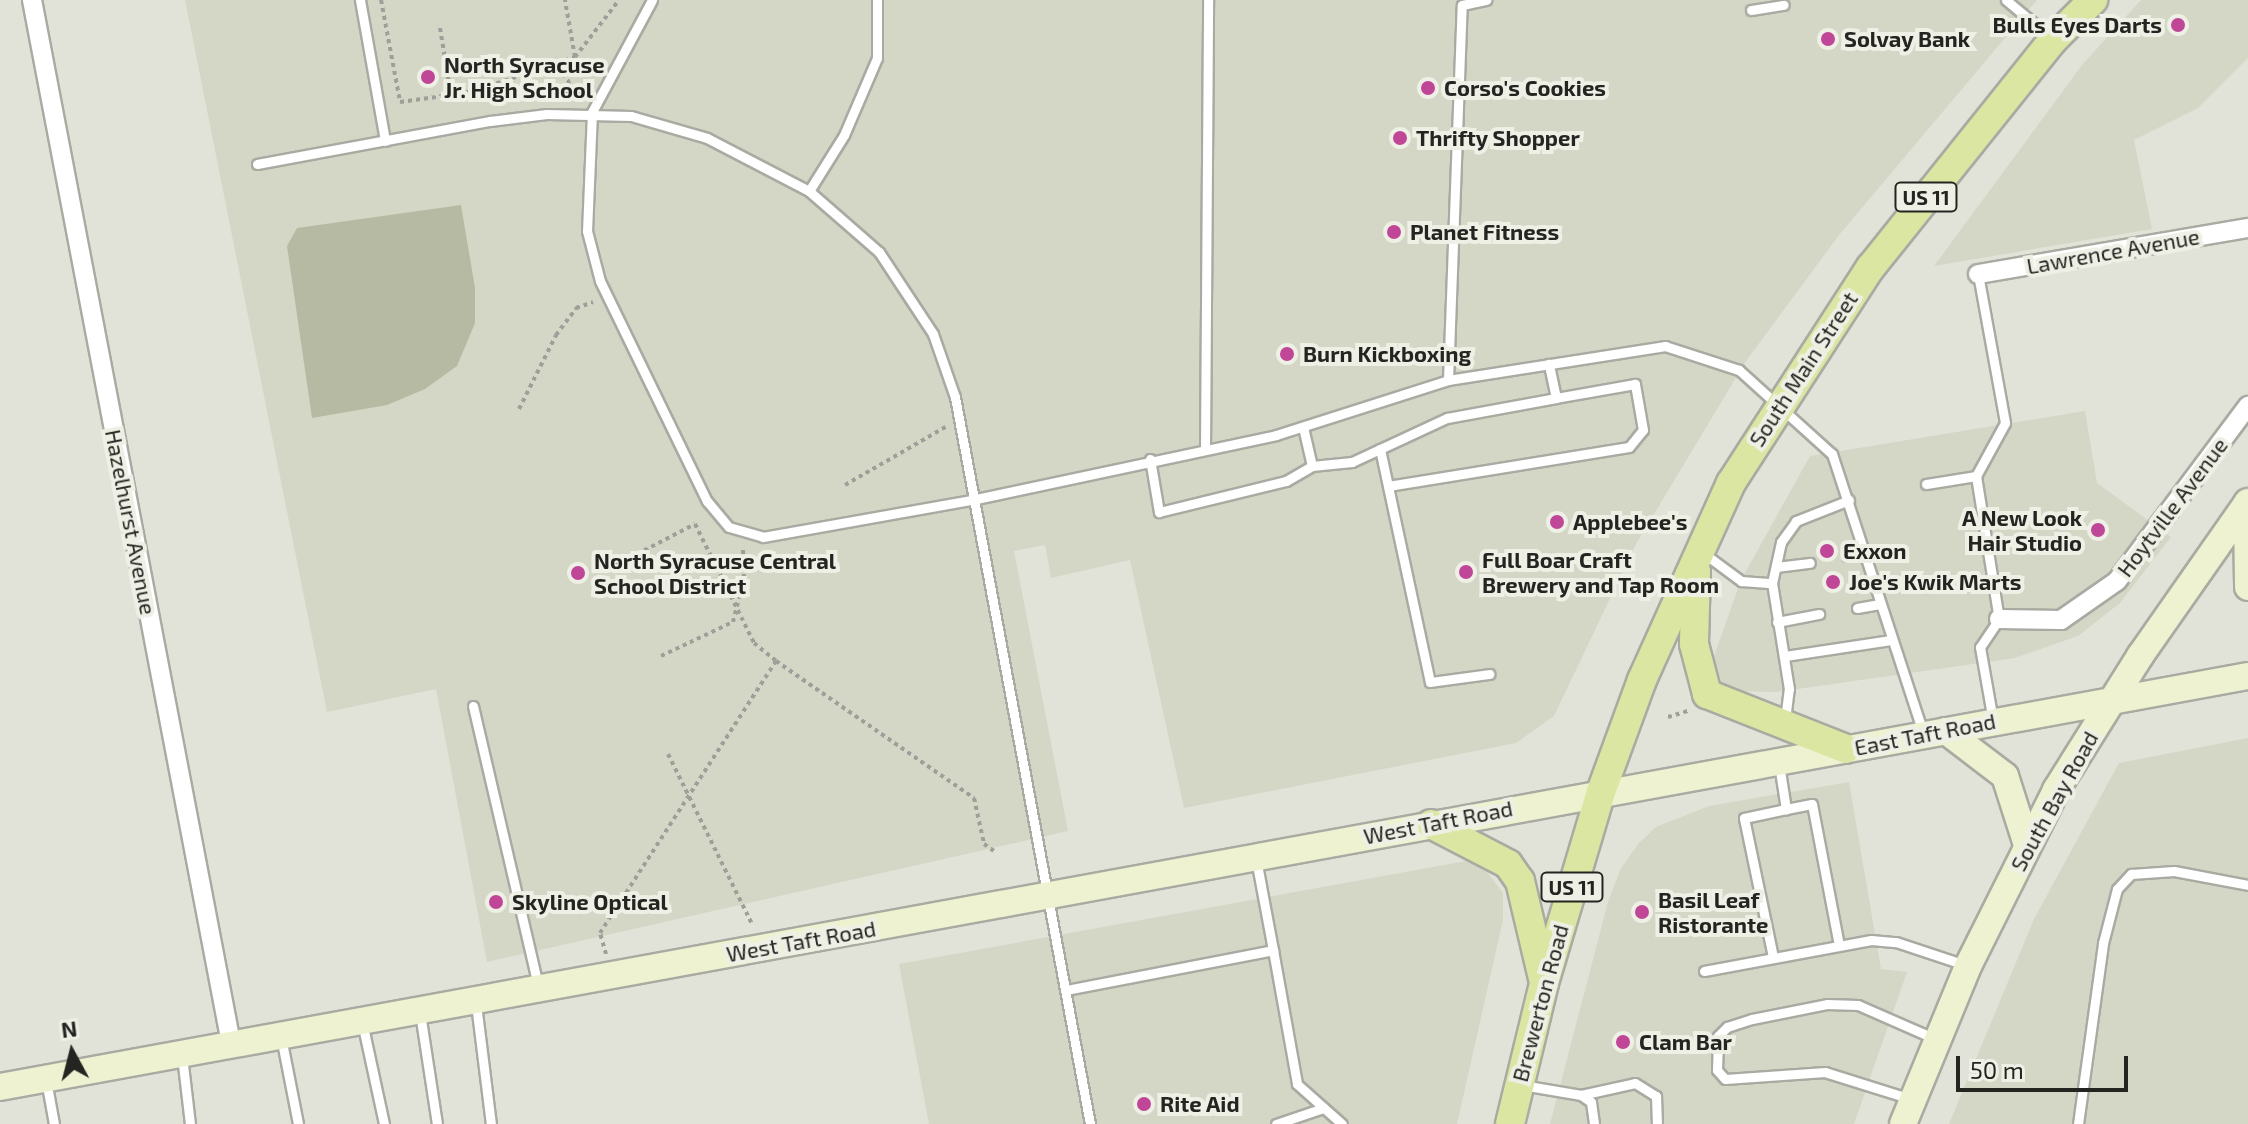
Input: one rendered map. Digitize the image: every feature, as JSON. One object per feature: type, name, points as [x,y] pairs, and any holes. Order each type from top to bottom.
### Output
[{"type":"main road","name":"South Main Street","points":[[1601,792],[1698,553],[1731,483],[1776,407],[1871,267],[2053,40],[2093,0]]},
{"type":"main road","points":[[2248,502],[2248,587]]},
{"type":"main road","name":"South Bay Road","points":[[1907,1112],[1968,966],[2027,845],[2110,701],[2248,502]]},
{"type":"main road","points":[[1698,553],[1694,644],[1701,683],[1719,703],[1846,749]]},
{"type":"main road","name":"East Taft Road","points":[[1601,792],[2248,676]]},
{"type":"main road","points":[[1935,733],[2005,776],[2027,845]]},
{"type":"main road","name":"West Taft Road","points":[[0,1087],[1051,896],[1601,792]]},
{"type":"main road","name":"Brewerton Road","points":[[1510,1124],[1544,983],[1601,792]]},
{"type":"main road","points":[[1431,824],[1508,864],[1520,881],[1544,983]]},
{"type":"street","name":"Hazelhurst Avenue","points":[[32,0],[231,1043]]},
{"type":"street","name":"Lawrence Avenue","points":[[1978,274],[2248,228]]},
{"type":"street","name":"Hoytville Avenue","points":[[1999,619],[2061,620],[2117,581],[2248,406]]},
{"type":"lane","points":[[360,0],[385,141]]},
{"type":"lane","points":[[652,0],[592,112],[587,231],[608,296],[714,514],[747,535],[763,537],[976,499],[1303,427],[1448,380],[1665,346],[1739,370],[1776,407],[1832,454],[1891,640],[1935,733]]},
{"type":"lane","points":[[809,191],[844,135],[877,58],[877,0]]},
{"type":"lane","points":[[1205,449],[1208,0]]},
{"type":"lane","points":[[1448,380],[1462,5],[1486,0]]},
{"type":"lane","points":[[2006,0],[2053,40]]},
{"type":"lane","points":[[1751,10],[1784,5]]},
{"type":"lane","points":[[257,164],[565,113],[631,116],[707,138],[809,191],[879,252],[909,290],[933,334],[960,421],[1051,896],[1090,1124]]},
{"type":"lane","points":[[1978,274],[2005,423],[1976,476],[1999,619],[1980,647],[1993,721]]},
{"type":"lane","points":[[1549,364],[1556,398]]},
{"type":"lane","points":[[1150,459],[1159,512],[1286,481],[1312,466],[1352,462],[1447,418],[1635,384],[1643,430],[1629,447],[1388,486]]},
{"type":"lane","points":[[1303,427],[1312,466]]},
{"type":"lane","points":[[1380,449],[1430,682],[1489,674]]},
{"type":"lane","points":[[1926,484],[1976,476]]},
{"type":"lane","points":[[1784,727],[1789,689],[1772,583],[1781,542],[1796,521],[1849,500]]},
{"type":"lane","points":[[1698,553],[1741,581],[1772,583]]},
{"type":"lane","points":[[1847,556],[1865,554]]},
{"type":"lane","points":[[1776,567],[1810,563]]},
{"type":"lane","points":[[1857,608],[1880,604]]},
{"type":"lane","points":[[1777,622],[1819,614]]},
{"type":"lane","points":[[1785,656],[1891,640]]},
{"type":"lane","points":[[473,706],[539,988]]},
{"type":"lane","points":[[1778,761],[1786,809]]},
{"type":"lane","points":[[1773,957],[1744,818],[1812,804],[1839,945]]},
{"type":"lane","points":[[1256,857],[1297,1084],[1342,1124]]},
{"type":"lane","points":[[2078,1124],[2103,943],[2117,889],[2131,874],[2174,871],[2248,885]]},
{"type":"lane","points":[[1704,971],[1839,945],[1896,942],[1968,966]]},
{"type":"lane","points":[[1066,990],[1273,950]]},
{"type":"lane","points":[[476,999],[491,1124]]},
{"type":"lane","points":[[1907,1112],[1825,1072],[1725,1079],[1717,1070],[1718,1036],[1727,1027],[1752,1019],[1827,1004],[1858,1005],[1936,1039]]},
{"type":"lane","points":[[419,1009],[437,1124]]},
{"type":"lane","points":[[362,1020],[384,1124]]},
{"type":"lane","points":[[281,1035],[298,1124]]},
{"type":"lane","points":[[182,1052],[190,1124]]},
{"type":"lane","points":[[46,1078],[54,1124]]},
{"type":"lane","points":[[1519,1085],[1581,1095],[1635,1083],[1656,1096],[1657,1124]]},
{"type":"lane","points":[[1581,1095],[1591,1102],[1594,1124]]},
{"type":"lane","points":[[1276,1124],[1323,1108]]},
{"type":"path","points":[[381,0],[400,102],[451,95],[558,67],[575,57],[619,0]]},
{"type":"path","points":[[565,0],[575,57]]},
{"type":"path","points":[[440,28],[451,95]]},
{"type":"path","points":[[558,67],[569,82],[565,113]]},
{"type":"path","points":[[519,409],[556,335],[576,308],[608,296]]},
{"type":"path","points":[[845,485],[911,444],[960,421]]},
{"type":"path","points":[[616,565],[714,514]]},
{"type":"path","points":[[695,524],[738,603],[754,643],[974,798],[984,844],[994,851]]},
{"type":"path","points":[[661,656],[733,622],[747,535]]},
{"type":"path","points":[[611,975],[600,933],[776,661]]},
{"type":"path","points":[[1668,717],[1692,707]]},
{"type":"path","points":[[668,754],[763,948]]},
{"type":"shaded area","points":[[185,0],[2037,0],[1839,235],[1746,361],[1636,544],[1554,716],[1516,743],[1184,808],[1130,560],[1051,578],[1045,545],[1014,551],[1068,831],[487,962],[436,689],[327,712]]},
{"type":"shaded area","points":[[2141,0],[2248,0],[2248,58],[2198,108],[2134,140],[2152,229],[1934,266],[2082,65]]},
{"type":"shaded area","points":[[461,205],[475,288],[475,323],[457,366],[425,389],[387,405],[312,418],[287,246],[297,228]]},
{"type":"shaded area","points":[[2085,411],[2097,483],[2171,537],[2120,603],[2078,636],[2015,658],[1776,692],[1728,691],[1716,676],[1713,659],[1741,580],[1810,456]]},
{"type":"shaded area","points":[[2248,738],[2248,1124],[1949,1124],[2034,919],[2119,763]]},
{"type":"shaded area","points":[[1849,782],[1881,969],[1907,972],[1854,1124],[1550,1124],[1608,902],[1620,870],[1638,844],[1656,827],[1709,806]]},
{"type":"shaded area","points":[[1466,861],[1487,872],[1503,893],[1503,920],[1457,1124],[929,1124],[899,964]]},
{"type":"place","name":"Bulls Eyes Darts","points":[[2178,25]]},
{"type":"place","name":"Solvay Bank","points":[[1828,39]]},
{"type":"place","name":"North Syracuse Jr. High School","points":[[428,77]]},
{"type":"place","name":"Corso's Cookies","points":[[1428,88]]},
{"type":"place","name":"Thrifty Shopper","points":[[1400,138]]},
{"type":"place","name":"Planet Fitness","points":[[1394,232]]},
{"type":"place","name":"Burn Kickboxing","points":[[1287,354]]},
{"type":"place","name":"Applebee's","points":[[1557,522]]},
{"type":"place","name":"A New Look Hair Studio","points":[[2098,530]]},
{"type":"place","name":"Exxon","points":[[1827,551]]},
{"type":"place","name":"Full Boar Craft Brewery and Tap Room","points":[[1466,572]]},
{"type":"place","name":"North Syracuse Central School District","points":[[578,573]]},
{"type":"place","name":"Joe's Kwik Marts","points":[[1833,582]]},
{"type":"place","name":"Skyline Optical","points":[[496,902]]},
{"type":"place","name":"Basil Leaf Ristorante","points":[[1642,912]]},
{"type":"place","name":"Clam Bar","points":[[1623,1042]]},
{"type":"place","name":"Rite Aid","points":[[1144,1104]]}]
